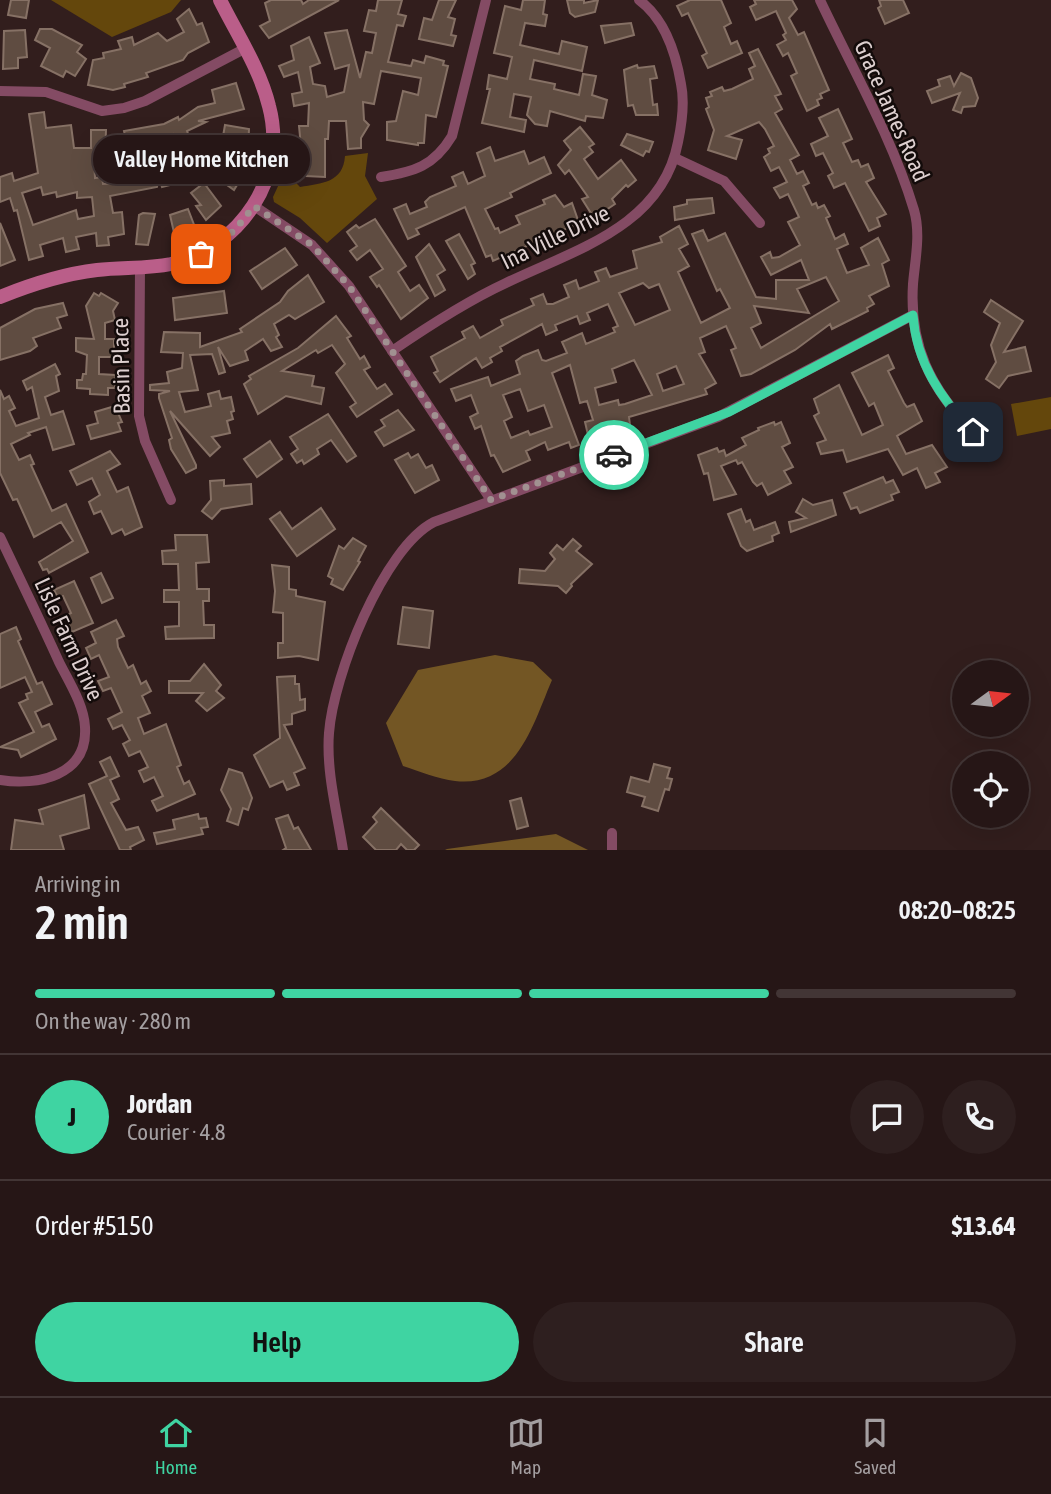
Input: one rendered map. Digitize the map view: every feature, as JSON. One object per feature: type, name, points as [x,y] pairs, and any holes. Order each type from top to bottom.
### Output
[{"type":"street","points":[[0,297],[67,274],[169,264],[201,254],[235,230],[254,206],[268,172],[274,134],[266,94],[220,0]]},
{"type":"street","points":[[381,177],[425,168],[442,152],[452,136],[486,0]]},
{"type":"street","name":"Ina Ville Drive","points":[[392,351],[503,284],[618,230],[645,205],[675,158],[683,93],[676,58],[663,28],[639,0]]},
{"type":"street","name":"Grace James Road","points":[[820,0],[903,177],[915,214],[913,315],[917,345],[941,397],[973,432]]},
{"type":"street","points":[[0,91],[46,92],[102,111],[124,108],[244,49]]},
{"type":"street","points":[[675,158],[724,181],[760,223]]},
{"type":"street","points":[[254,206],[289,227],[330,263],[491,500]]},
{"type":"street","name":"Basin Place","points":[[140,267],[139,415],[145,441],[171,500]]},
{"type":"street","points":[[344,850],[330,767],[329,734],[333,704],[362,623],[392,562],[411,537],[434,522],[718,417],[913,315]]},
{"type":"street","name":"Lisle Farm Drive","points":[[0,537],[76,697],[85,725],[81,750],[74,762],[58,774],[24,784],[0,780]]},
{"type":"street","points":[[612,833],[612,850]]},
{"type":"shaded area","points":[[51,0],[181,0],[171,12],[112,37]]},
{"type":"shaded area","points":[[368,153],[365,176],[377,199],[327,243],[300,218],[274,202],[273,197],[285,171],[300,187],[316,184],[336,177],[345,156]]},
{"type":"shaded area","points":[[1051,397],[1051,429],[1017,436],[1011,404]]},
{"type":"shaded area","points":[[495,655],[533,662],[552,680],[520,750],[508,764],[494,774],[476,780],[449,780],[403,766],[386,723],[418,670]]},
{"type":"shaded area","points":[[556,834],[588,850],[445,850],[447,849]]},
{"type":"building","points":[[11,0],[29,0],[26,18],[8,15]]},
{"type":"building","points":[[271,0],[301,0],[303,4],[309,0],[339,0],[269,38],[260,26],[270,21],[265,3]]},
{"type":"building","points":[[378,0],[402,0],[398,14],[406,16],[403,26],[397,25],[388,62],[411,66],[413,60],[424,63],[426,56],[444,61],[443,65],[448,66],[436,117],[426,115],[424,143],[418,145],[387,140],[387,122],[396,121],[403,91],[418,95],[421,78],[381,71],[374,104],[363,102],[364,120],[369,125],[361,138],[361,148],[348,149],[346,121],[329,121],[328,139],[325,139],[325,177],[306,176],[307,171],[296,171],[296,157],[302,157],[299,126],[308,126],[309,103],[294,106],[292,94],[302,92],[298,72],[284,77],[279,66],[294,60],[291,46],[309,37],[320,63],[310,67],[313,84],[325,86],[327,97],[344,92],[349,65],[335,69],[325,33],[347,30],[360,78],[366,52],[372,53],[376,33],[364,31],[369,10],[376,11]]},
{"type":"building","points":[[439,0],[456,0],[448,17],[455,19],[451,35],[456,36],[453,46],[419,39],[424,18],[432,20]]},
{"type":"building","points":[[523,0],[545,0],[543,14],[547,15],[545,26],[525,23],[520,45],[559,54],[562,41],[587,47],[582,71],[534,60],[530,79],[555,84],[554,89],[579,95],[583,74],[596,76],[592,95],[607,100],[603,118],[586,116],[585,121],[550,111],[547,126],[535,124],[527,115],[531,97],[514,94],[510,117],[526,120],[524,132],[482,123],[490,89],[487,89],[489,75],[507,79],[512,57],[494,53],[505,6],[521,10]]},
{"type":"building","points":[[567,0],[584,0],[584,3],[598,0],[595,12],[575,17],[570,13]]},
{"type":"building","points":[[690,0],[721,0],[731,23],[724,27],[731,44],[737,41],[742,53],[708,68],[702,56],[707,53],[688,13],[682,16],[677,6]]},
{"type":"building","points":[[754,0],[792,0],[797,9],[789,18],[798,35],[804,32],[829,90],[820,94],[822,98],[817,100],[819,105],[807,111],[791,76],[797,73],[788,53],[783,56],[777,45],[786,40],[783,35],[786,33],[776,11],[756,20],[750,7],[756,4]]},
{"type":"building","points":[[879,0],[903,0],[909,13],[885,24],[878,8],[881,6]]},
{"type":"building","points":[[189,9],[197,25],[202,23],[209,42],[188,53],[183,60],[146,73],[148,77],[124,84],[125,87],[113,90],[88,85],[93,60],[104,58],[103,53],[121,49],[118,41],[132,37],[134,45],[158,33],[167,41],[184,32],[177,19]]},
{"type":"building","points":[[631,23],[634,35],[605,43],[601,26]]},
{"type":"building","points":[[40,29],[52,29],[82,45],[77,52],[86,59],[75,76],[66,71],[63,77],[41,66],[50,48],[35,40]]},
{"type":"building","points":[[25,30],[27,57],[18,58],[18,68],[3,69],[4,31]]},
{"type":"building","points":[[758,49],[781,94],[775,96],[782,109],[775,113],[799,155],[790,160],[797,174],[803,171],[809,183],[803,186],[812,205],[816,203],[818,208],[824,205],[830,216],[826,218],[835,239],[844,234],[848,244],[837,249],[847,273],[869,265],[861,248],[878,238],[889,260],[882,264],[889,286],[869,296],[874,304],[867,308],[868,311],[832,329],[830,324],[795,350],[751,374],[741,376],[731,350],[736,348],[726,326],[700,338],[705,352],[699,354],[716,383],[705,389],[707,394],[629,417],[630,425],[618,429],[588,435],[585,422],[593,420],[587,401],[580,403],[570,365],[552,373],[579,445],[571,448],[569,442],[548,450],[545,442],[526,451],[530,460],[503,472],[494,455],[491,456],[481,426],[475,429],[470,417],[478,413],[471,395],[456,401],[451,389],[488,377],[491,386],[520,374],[516,361],[523,356],[538,350],[542,360],[546,361],[567,353],[562,342],[582,333],[586,344],[615,332],[613,328],[618,326],[608,304],[587,313],[590,320],[580,324],[577,316],[555,325],[557,330],[546,335],[542,324],[500,347],[502,351],[490,358],[492,362],[482,368],[476,358],[440,382],[434,373],[438,371],[431,357],[465,338],[462,332],[473,326],[480,338],[503,325],[501,320],[534,305],[531,299],[543,294],[547,304],[553,304],[569,297],[564,285],[576,280],[579,289],[599,281],[595,272],[606,268],[610,277],[637,268],[633,251],[662,242],[660,237],[679,226],[688,244],[679,249],[689,266],[678,272],[701,323],[730,308],[720,289],[717,291],[692,234],[703,230],[708,241],[725,233],[756,297],[776,299],[776,280],[809,280],[801,260],[771,275],[761,257],[770,252],[772,258],[779,257],[800,245],[788,222],[799,217],[788,194],[780,198],[774,188],[787,182],[779,167],[771,171],[764,157],[770,153],[768,149],[774,146],[765,129],[759,122],[727,136],[742,140],[736,159],[708,150],[714,130],[706,109],[709,107],[706,98],[712,96],[710,92],[722,87],[724,91],[732,89],[753,79],[749,69],[755,66],[749,53]],"holes":[[[826,277],[839,301],[761,348],[751,328],[761,323],[754,306],[809,313],[797,289]],[[643,283],[649,288],[659,284],[670,310],[635,325],[619,293]],[[634,360],[652,395],[625,404],[619,405],[618,400],[599,405],[595,388],[616,382],[612,369]],[[676,366],[684,384],[663,391],[657,374]],[[520,389],[528,411],[544,405],[552,427],[530,435],[528,431],[511,438],[504,421],[512,417],[503,395]]]},
{"type":"building","points":[[637,65],[638,68],[654,66],[657,78],[650,79],[653,105],[657,104],[658,115],[636,115],[633,105],[628,106],[624,70]]},
{"type":"building","points":[[961,73],[971,78],[978,98],[975,106],[963,107],[961,113],[953,110],[960,93],[932,103],[927,91],[940,86],[938,80],[950,76],[954,86]]},
{"type":"building","points":[[236,83],[244,109],[198,121],[206,122],[187,131],[189,136],[175,134],[192,144],[181,150],[173,134],[141,144],[144,158],[131,161],[124,131],[164,124],[178,117],[179,120],[198,107],[215,103],[212,90]]},
{"type":"building","points":[[838,109],[852,139],[843,143],[852,162],[858,160],[861,167],[868,164],[874,178],[866,182],[886,214],[877,218],[880,226],[869,231],[845,183],[834,188],[828,176],[833,173],[823,153],[816,156],[811,144],[828,136],[819,118]]},
{"type":"building","points":[[44,112],[46,128],[71,125],[74,148],[91,148],[91,130],[106,130],[105,160],[94,160],[95,178],[102,177],[103,184],[135,182],[134,179],[143,178],[141,165],[151,163],[152,167],[160,165],[159,175],[168,174],[170,185],[162,187],[159,177],[157,187],[110,196],[113,213],[122,212],[124,234],[108,237],[109,245],[97,246],[96,233],[76,237],[79,249],[66,252],[63,238],[40,245],[43,256],[29,260],[17,210],[14,211],[10,198],[0,202],[0,177],[12,173],[14,181],[38,173],[29,114]],"holes":[[[41,187],[43,195],[56,192],[57,197],[77,192],[77,198],[92,197],[94,216],[78,219],[76,210],[33,225],[22,193]]]},
{"type":"building","points":[[225,125],[249,129],[248,150],[229,147],[229,143],[222,142]]},
{"type":"building","points":[[580,127],[594,144],[589,147],[593,152],[584,159],[598,179],[621,160],[636,180],[628,187],[626,185],[612,199],[615,204],[594,218],[582,199],[588,197],[569,170],[565,174],[558,165],[571,150],[564,141]]},
{"type":"building","points":[[627,134],[653,142],[649,152],[646,151],[643,156],[621,145]]},
{"type":"building","points":[[490,147],[495,161],[524,151],[529,164],[544,157],[551,173],[510,193],[512,197],[485,209],[495,229],[498,228],[500,233],[520,224],[516,216],[545,204],[543,200],[555,195],[564,207],[572,203],[579,223],[493,261],[491,255],[486,257],[465,207],[416,229],[419,234],[408,239],[394,209],[406,204],[410,214],[427,207],[425,202],[430,197],[456,186],[452,177],[463,172],[468,184],[485,176],[477,153]]},
{"type":"building","points":[[214,157],[225,163],[226,158],[246,170],[234,190],[206,170]]},
{"type":"building","points":[[204,183],[221,206],[206,220],[196,206],[201,205],[191,193]]},
{"type":"building","points":[[712,198],[714,213],[675,220],[674,207],[687,204],[687,200]]},
{"type":"building","points":[[188,209],[196,230],[175,237],[170,215]]},
{"type":"building","points":[[155,214],[148,245],[136,244],[139,215]]},
{"type":"building","points":[[375,219],[406,266],[398,272],[410,291],[419,285],[428,298],[401,319],[379,285],[377,287],[370,277],[383,269],[370,250],[357,260],[350,251],[357,246],[347,232],[356,225],[359,228]]},
{"type":"building","points":[[0,223],[15,260],[0,266]]},
{"type":"building","points":[[459,234],[475,263],[471,265],[475,274],[468,279],[446,241]]},
{"type":"building","points":[[429,244],[445,270],[437,275],[445,290],[435,296],[416,257]]},
{"type":"building","points":[[285,248],[297,265],[262,289],[250,271]]},
{"type":"building","points":[[308,275],[324,302],[295,319],[289,315],[274,324],[279,335],[276,337],[282,347],[271,351],[263,339],[245,351],[248,360],[230,366],[218,347],[225,372],[219,374],[212,354],[190,355],[198,390],[179,392],[185,412],[211,406],[208,394],[219,391],[221,399],[231,397],[234,411],[231,412],[233,419],[227,421],[230,433],[212,437],[220,447],[210,456],[170,411],[196,465],[196,468],[186,473],[171,449],[169,440],[172,438],[159,398],[159,394],[170,391],[150,390],[150,385],[169,383],[167,372],[182,368],[183,353],[161,352],[164,332],[200,333],[200,347],[242,332],[240,329],[280,302],[288,291]]},
{"type":"building","points":[[224,291],[227,313],[175,320],[173,298]]},
{"type":"building","points":[[94,293],[99,296],[101,293],[118,303],[113,311],[115,320],[105,323],[105,339],[114,339],[114,357],[99,357],[99,374],[115,375],[115,388],[108,388],[108,395],[90,394],[90,389],[77,388],[77,380],[82,380],[83,374],[86,374],[87,355],[76,351],[76,338],[94,339],[86,306]]},
{"type":"building","points":[[991,300],[1023,321],[1004,352],[1025,347],[1031,371],[1008,376],[999,388],[986,379],[996,362],[991,345],[1000,323],[984,312]]},
{"type":"building","points":[[63,303],[67,315],[57,318],[61,328],[33,338],[37,346],[30,351],[0,360],[0,328],[35,309]]},
{"type":"building","points":[[336,316],[351,336],[347,338],[360,359],[364,356],[370,367],[364,370],[377,389],[385,384],[392,394],[357,417],[350,407],[356,403],[336,373],[345,364],[332,345],[318,353],[316,350],[282,371],[314,376],[312,386],[324,388],[321,404],[286,396],[258,414],[244,384],[251,379],[249,376],[298,348]]},
{"type":"building","points":[[888,355],[894,368],[888,371],[904,403],[907,407],[914,404],[922,421],[897,436],[906,454],[932,445],[947,467],[935,473],[940,482],[926,488],[917,468],[903,475],[888,449],[847,462],[843,450],[821,454],[817,443],[826,440],[814,416],[819,413],[814,399],[839,385],[862,435],[883,425],[874,403],[869,406],[852,373]]},
{"type":"building","points":[[55,364],[60,374],[56,376],[59,391],[45,397],[51,415],[63,411],[74,444],[53,450],[46,427],[28,433],[30,435],[11,444],[19,460],[30,455],[34,464],[31,465],[52,511],[66,504],[88,552],[49,573],[47,569],[43,570],[39,562],[73,541],[61,522],[34,537],[17,499],[13,500],[0,473],[0,390],[4,399],[9,396],[15,408],[9,411],[16,426],[39,418],[32,387],[27,390],[23,381]]},
{"type":"building","points":[[115,406],[122,422],[118,423],[121,431],[91,439],[87,426],[98,423],[95,412]]},
{"type":"building","points":[[398,410],[414,430],[384,446],[375,432],[385,426],[381,420]]},
{"type":"building","points":[[328,414],[356,456],[347,462],[331,440],[317,449],[319,454],[304,464],[302,460],[297,463],[291,454],[298,449],[290,437]]},
{"type":"building","points":[[774,422],[775,425],[781,422],[790,443],[782,447],[793,467],[784,471],[791,483],[768,495],[762,483],[757,486],[742,462],[738,464],[736,460],[721,466],[736,494],[714,500],[708,473],[704,474],[698,455],[717,448],[719,452],[724,450],[726,456],[746,445],[742,438]]},
{"type":"building","points":[[270,441],[282,459],[257,477],[244,459]]},
{"type":"building","points":[[110,451],[120,464],[107,471],[117,492],[128,487],[142,527],[125,535],[122,529],[112,534],[101,511],[94,514],[89,502],[100,495],[92,478],[77,485],[70,471]]},
{"type":"building","points":[[408,453],[411,458],[418,454],[426,468],[432,465],[439,480],[415,493],[395,460]]},
{"type":"building","points":[[883,477],[886,483],[893,480],[899,492],[891,495],[893,500],[860,513],[857,507],[851,509],[844,493]]},
{"type":"building","points":[[224,480],[224,486],[251,484],[252,504],[221,509],[212,519],[202,511],[211,500],[210,481]]},
{"type":"building","points":[[803,499],[813,505],[832,500],[836,515],[791,532],[789,522],[806,518],[796,512]]},
{"type":"building","points":[[321,508],[335,529],[297,556],[270,519],[280,512],[292,529]]},
{"type":"building","points":[[741,509],[746,522],[750,520],[754,530],[775,522],[779,533],[772,536],[773,541],[747,551],[741,546],[728,514]]},
{"type":"building","points":[[175,535],[207,535],[209,562],[196,563],[197,589],[209,589],[209,601],[203,601],[204,625],[214,625],[214,638],[166,639],[165,627],[179,626],[179,602],[164,602],[164,590],[179,590],[178,564],[163,564],[162,551],[176,550]]},
{"type":"building","points":[[353,538],[366,546],[343,590],[331,584],[333,579],[328,576],[339,546],[344,549]]},
{"type":"building","points":[[573,539],[581,546],[576,551],[592,564],[571,584],[566,593],[558,586],[519,583],[520,569],[545,571],[555,559],[550,553],[557,545],[563,550]]},
{"type":"building","points":[[272,565],[289,567],[289,589],[296,590],[296,596],[325,602],[318,660],[299,656],[278,658],[278,643],[283,643],[283,613],[273,612],[275,591]]},
{"type":"building","points":[[101,573],[113,598],[102,603],[91,578]]},
{"type":"building","points":[[74,581],[93,623],[72,632],[65,616],[71,613],[63,596],[58,598],[54,590]]},
{"type":"building","points":[[403,607],[433,611],[429,648],[398,644]]},
{"type":"building","points":[[116,620],[124,636],[117,639],[118,647],[128,668],[133,665],[141,684],[146,681],[151,691],[142,696],[150,713],[138,718],[144,734],[166,724],[181,765],[177,767],[184,784],[189,781],[195,794],[157,811],[152,801],[163,796],[154,777],[144,782],[139,771],[148,767],[140,751],[129,756],[123,744],[130,740],[122,725],[113,729],[108,719],[122,712],[111,688],[103,691],[98,681],[109,677],[99,655],[91,659],[86,648],[96,643],[91,632]]},
{"type":"building","points":[[16,627],[21,639],[18,641],[37,684],[42,682],[52,704],[35,712],[42,727],[49,724],[56,739],[21,757],[18,750],[0,747],[34,732],[19,703],[28,699],[26,694],[32,692],[25,677],[0,688],[0,634]]},
{"type":"building","points":[[204,664],[221,685],[216,691],[224,698],[207,711],[196,701],[203,693],[169,693],[169,681],[190,681]]},
{"type":"building","points":[[295,676],[295,684],[299,684],[300,700],[305,699],[305,710],[292,714],[292,724],[284,725],[305,768],[294,773],[299,785],[287,790],[283,781],[270,787],[254,755],[280,738],[277,677]]},
{"type":"building","points":[[110,757],[119,776],[110,780],[119,799],[111,803],[126,830],[138,827],[144,840],[130,847],[131,850],[120,850],[89,784],[107,776],[100,762]]},
{"type":"building","points":[[654,764],[670,768],[667,778],[672,779],[669,790],[665,789],[658,811],[642,806],[645,797],[627,792],[631,777],[649,782]]},
{"type":"building","points":[[229,769],[242,773],[252,798],[248,810],[243,808],[238,825],[227,821],[231,809],[221,790]]},
{"type":"building","points":[[84,795],[89,828],[60,836],[64,850],[11,850],[15,820],[43,824],[39,810]]},
{"type":"building","points":[[521,798],[528,826],[517,829],[510,801]]},
{"type":"building","points":[[381,808],[419,845],[414,850],[407,850],[401,844],[396,850],[376,850],[363,837],[377,822],[373,817]]},
{"type":"building","points":[[198,814],[199,819],[206,818],[208,827],[201,828],[203,834],[157,844],[154,833],[175,829],[173,820]]},
{"type":"building","points":[[288,815],[294,829],[298,827],[311,850],[283,850],[286,848],[276,819]]},
{"type":"way so far","points":[[201,254],[235,230],[254,206],[289,227],[312,245],[349,286],[491,500],[614,455]]},
{"type":"place","name":"Valley Home Kitchen","points":[[201,254]]},
{"type":"route","points":[[614,455],[729,412],[913,315],[917,345],[941,397],[973,432]]}]
